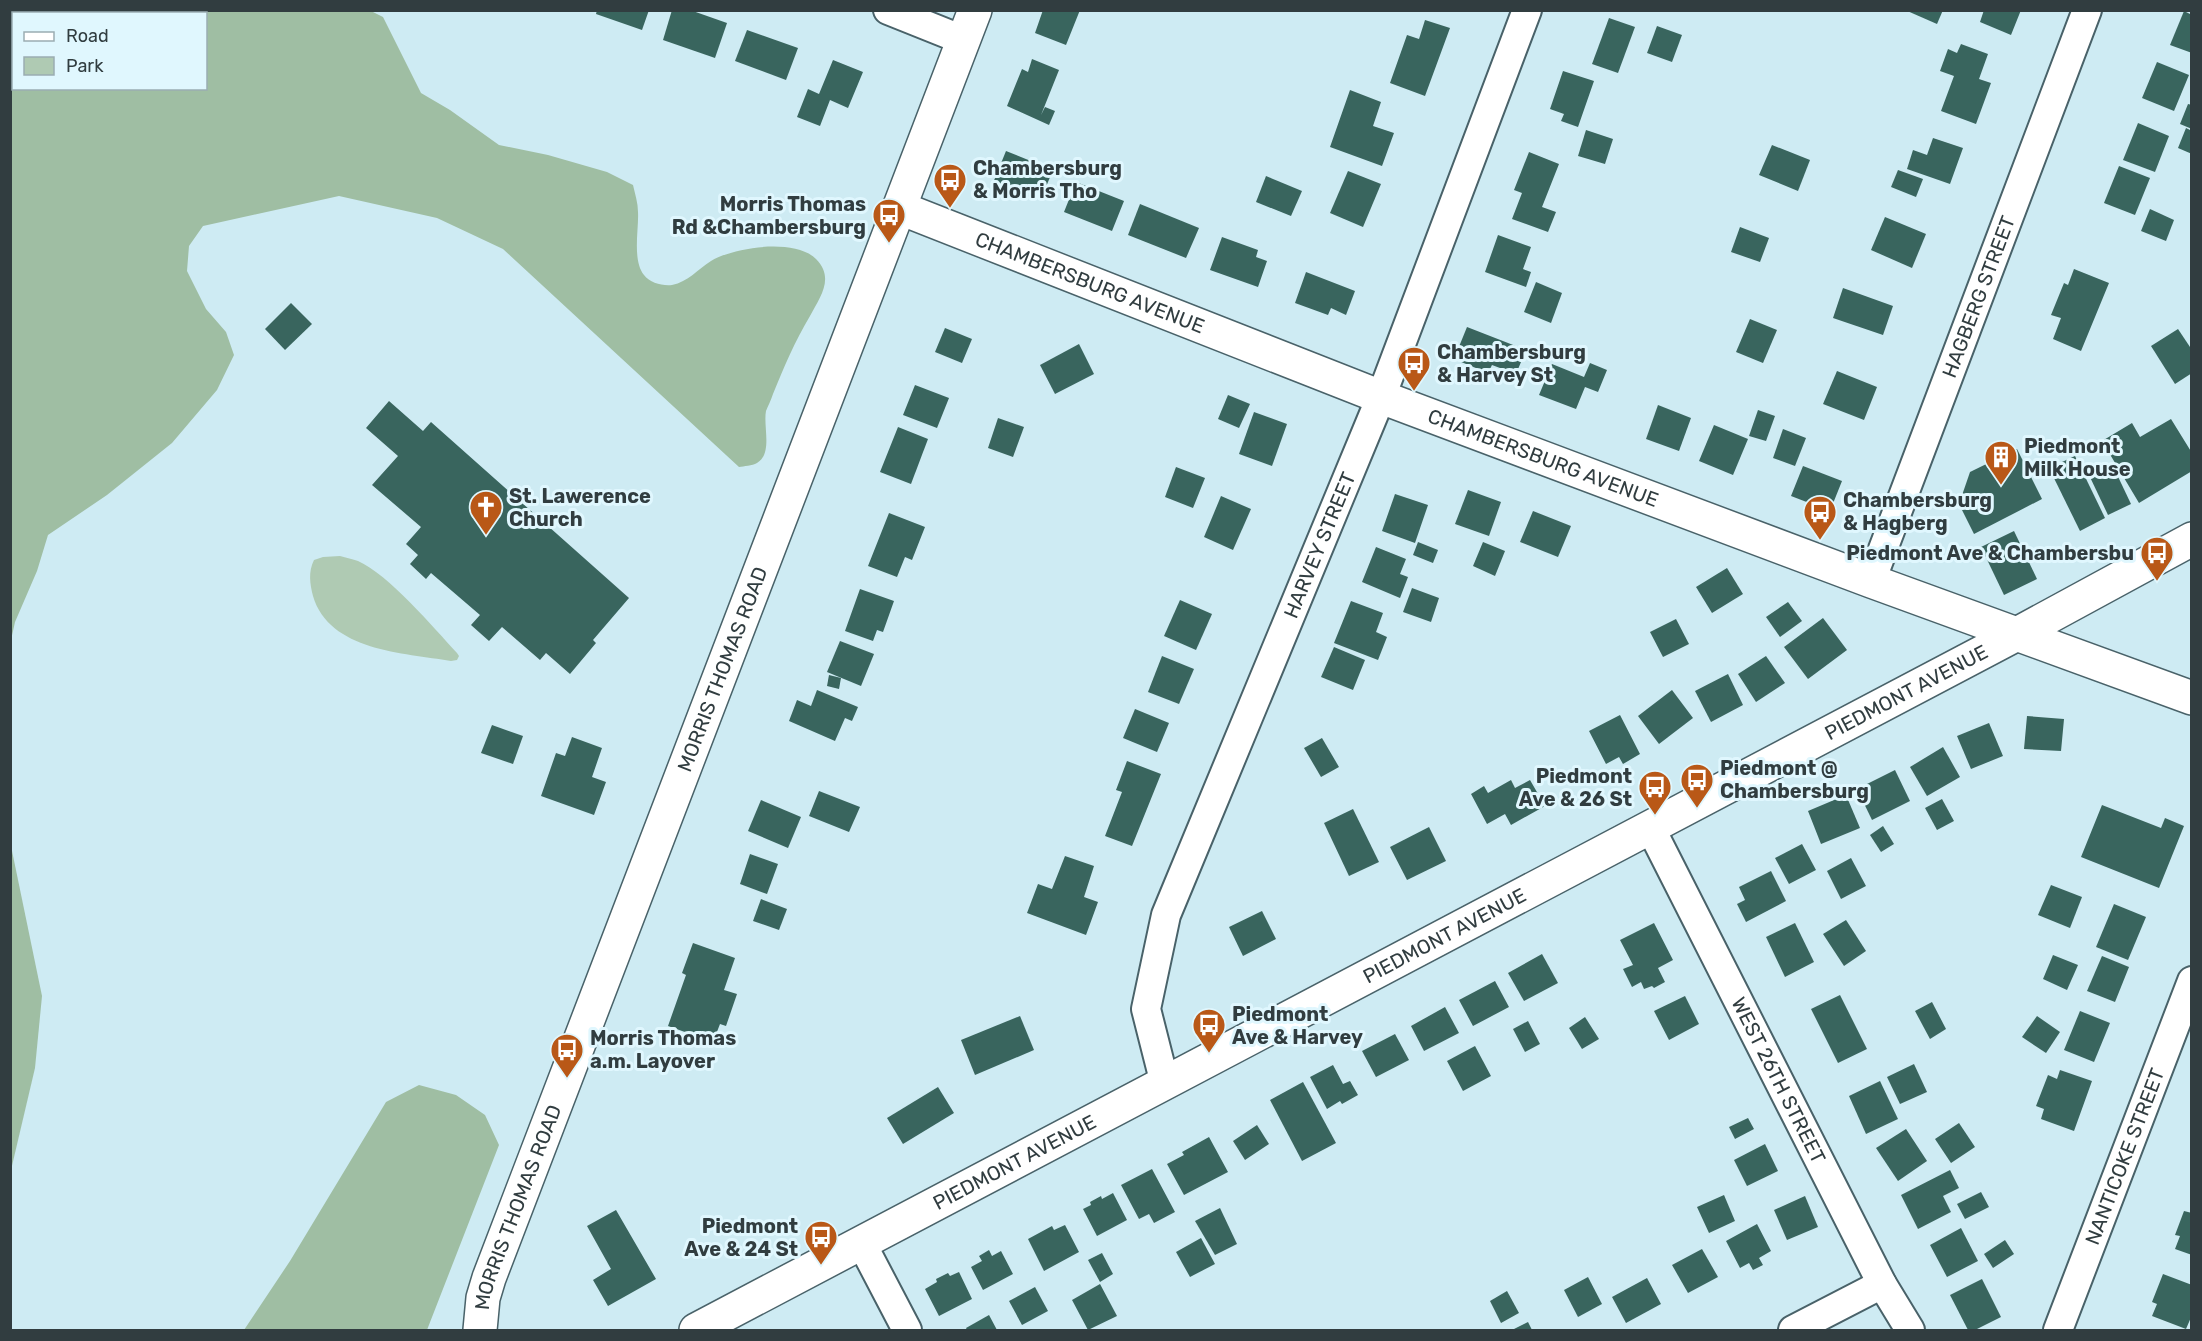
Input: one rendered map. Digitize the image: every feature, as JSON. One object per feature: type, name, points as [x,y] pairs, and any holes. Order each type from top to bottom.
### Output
[{"type":"main road","name":"MORRIS THOMAS ROAD","points":[[480,1330],[483,1298],[489,1278],[969,25]]},
{"type":"main road","name":"CHAMBERSBURG AVENUE","points":[[900,208],[1381,397],[1871,581],[2192,698]]},
{"type":"main road","name":"PIEDMONT AVENUE","points":[[696,1330],[2017,634],[2192,539]]},
{"type":"street","points":[[888,10],[969,25]]},
{"type":"street","name":"HARVEY STREET","points":[[1165,1084],[1146,1009],[1167,915],[1381,397],[1527,10]]},
{"type":"street","name":"HAGBERG STREET","points":[[1871,581],[2087,10]]},
{"type":"street","name":"WEST 26TH STREET","points":[[1650,827],[1882,1284],[1910,1330]]},
{"type":"street","name":"NANTICOKE STREET","points":[[2058,1330],[2192,981]]},
{"type":"street","points":[[862,1244],[907,1330]]},
{"type":"street","points":[[1793,1330],[1882,1284]]},
{"type":"green space","points":[[11,10],[371,11],[383,17],[421,93],[450,110],[499,145],[548,155],[607,172],[633,185],[638,209],[638,261],[640,269],[650,280],[672,285],[688,278],[721,256],[764,247],[794,248],[806,252],[822,266],[824,288],[781,374],[766,411],[765,453],[757,463],[739,467],[503,249],[437,218],[339,196],[203,226],[189,246],[187,271],[206,309],[226,332],[234,355],[217,390],[172,443],[107,495],[48,535],[37,571],[15,622],[11,640]]},
{"type":"green space","points":[[340,556],[358,561],[383,577],[457,653],[459,656],[457,660],[412,655],[370,646],[351,639],[335,628],[322,614],[313,596],[310,574],[314,560]]},
{"type":"green space","points":[[11,846],[42,996],[35,1068],[11,1170]]},
{"type":"green space","points":[[419,1085],[456,1095],[485,1115],[499,1145],[427,1330],[244,1330],[290,1261],[386,1102]]},
{"type":"building","points":[[597,10],[649,10],[642,30],[596,14]]},
{"type":"building","points":[[672,10],[690,10],[727,23],[715,58],[663,40]]},
{"type":"building","points":[[1043,10],[1080,10],[1066,45],[1035,33]]},
{"type":"building","points":[[1905,10],[1943,10],[1937,24]]},
{"type":"building","points":[[1984,10],[2021,10],[2011,35],[1980,22]]},
{"type":"building","points":[[2184,11],[2192,15],[2192,53],[2170,45]]},
{"type":"building","points":[[1609,18],[1635,27],[1618,73],[1592,64]]},
{"type":"building","points":[[1425,20],[1450,28],[1425,96],[1390,83],[1407,35],[1419,39]]},
{"type":"building","points":[[1657,26],[1682,35],[1672,62],[1647,53]]},
{"type":"building","points":[[747,30],[798,48],[786,80],[735,61]]},
{"type":"building","points":[[1961,44],[1988,54],[1979,79],[1991,83],[1976,124],[1941,111],[1954,76],[1940,71],[1948,49],[1957,53]]},
{"type":"building","points":[[1032,59],[1059,70],[1041,115],[1045,107],[1055,111],[1049,125],[1007,106],[1022,69],[1028,72]]},
{"type":"building","points":[[833,60],[863,72],[848,108],[830,100],[820,126],[797,117],[808,89],[819,94]]},
{"type":"building","points":[[2157,62],[2189,75],[2174,111],[2142,98]]},
{"type":"building","points":[[1563,71],[1594,81],[1578,127],[1561,121],[1564,114],[1550,109]]},
{"type":"building","points":[[1350,90],[1381,102],[1373,126],[1394,133],[1382,166],[1330,147]]},
{"type":"building","points":[[2188,104],[2192,105],[2192,129],[2180,124]]},
{"type":"building","points":[[2138,123],[2169,136],[2155,172],[2123,160]]},
{"type":"building","points":[[2186,128],[2192,131],[2192,154],[2178,148]]},
{"type":"building","points":[[1586,130],[1613,139],[1605,164],[1578,156]]},
{"type":"building","points":[[1933,138],[1963,148],[1950,184],[1907,169],[1913,150],[1927,155]]},
{"type":"building","points":[[1772,145],[1810,160],[1798,191],[1759,175]]},
{"type":"building","points":[[1006,151],[1053,170],[1043,194],[1031,189],[1029,197],[993,183]]},
{"type":"building","points":[[1529,152],[1559,164],[1542,207],[1556,212],[1548,232],[1512,219],[1522,193],[1514,190]]},
{"type":"building","points":[[2119,166],[2150,178],[2135,215],[2104,203]]},
{"type":"building","points":[[1898,170],[1923,179],[1916,197],[1891,187]]},
{"type":"building","points":[[1348,171],[1381,184],[1363,227],[1330,213]]},
{"type":"building","points":[[1266,176],[1302,191],[1291,216],[1256,202]]},
{"type":"building","points":[[1076,182],[1124,201],[1112,231],[1064,212]]},
{"type":"building","points":[[1140,204],[1199,228],[1186,258],[1128,235]]},
{"type":"building","points":[[2150,209],[2174,220],[2166,241],[2141,231]]},
{"type":"building","points":[[1885,217],[1926,234],[1912,268],[1871,250]]},
{"type":"building","points":[[1740,227],[1769,238],[1760,262],[1731,252]]},
{"type":"building","points":[[1498,235],[1531,247],[1523,269],[1531,272],[1526,287],[1485,272]]},
{"type":"building","points":[[1222,237],[1258,250],[1256,257],[1267,261],[1258,287],[1210,270]]},
{"type":"building","points":[[2074,269],[2109,283],[2081,351],[2053,339],[2061,318],[2051,315],[2064,283],[2068,285]]},
{"type":"building","points":[[1306,272],[1355,291],[1346,315],[1331,308],[1328,315],[1295,303]]},
{"type":"building","points":[[1536,282],[1562,293],[1551,323],[1524,312]]},
{"type":"building","points":[[1843,288],[1893,306],[1883,335],[1833,318]]},
{"type":"building","points":[[291,303],[312,324],[285,350],[265,329]]},
{"type":"building","points":[[1750,319],[1777,330],[1763,363],[1736,352]]},
{"type":"building","points":[[1467,327],[1526,350],[1516,374],[1492,365],[1488,373],[1454,359]]},
{"type":"building","points":[[945,328],[972,339],[962,363],[935,352]]},
{"type":"building","points":[[2178,329],[2192,350],[2192,373],[2175,384],[2151,346]]},
{"type":"building","points":[[1079,344],[1094,374],[1055,394],[1040,365]]},
{"type":"building","points":[[1590,363],[1607,370],[1598,392],[1585,387],[1576,409],[1539,395],[1552,364],[1584,377]]},
{"type":"building","points":[[1837,371],[1877,387],[1864,420],[1823,404]]},
{"type":"building","points":[[915,385],[949,398],[937,428],[903,415]]},
{"type":"building","points":[[1228,395],[1250,404],[1239,428],[1218,419]]},
{"type":"building","name":"St. Lawerence Church","points":[[389,401],[423,431],[431,422],[629,598],[593,640],[596,643],[570,674],[546,653],[540,660],[502,627],[489,641],[471,625],[480,615],[431,573],[426,579],[410,564],[418,555],[406,544],[421,527],[372,485],[398,456],[366,428]]},
{"type":"building","points":[[1658,405],[1691,418],[1679,451],[1646,439]]},
{"type":"building","points":[[1758,410],[1775,416],[1766,441],[1749,436]]},
{"type":"building","points":[[1254,412],[1287,424],[1272,466],[1239,454]]},
{"type":"building","points":[[998,418],[1024,427],[1013,457],[988,448]]},
{"type":"building","points":[[2171,419],[2192,453],[2192,471],[2139,503],[2102,441],[2132,423],[2140,437]]},
{"type":"building","points":[[1714,425],[1748,439],[1733,475],[1699,461]]},
{"type":"building","points":[[898,427],[928,439],[911,484],[880,472]]},
{"type":"building","points":[[1783,429],[1806,438],[1795,466],[1773,458]]},
{"type":"building","name":"Piedmont Milk House","points":[[2017,449],[2042,499],[1974,534],[1959,504],[1970,472]]},
{"type":"building","points":[[2075,456],[2105,518],[2080,531],[2049,468]]},
{"type":"building","points":[[2112,464],[2131,504],[2108,515],[2089,475]]},
{"type":"building","points":[[1803,466],[1842,481],[1830,511],[1791,496]]},
{"type":"building","points":[[1176,467],[1205,478],[1193,508],[1165,497]]},
{"type":"building","points":[[1468,490],[1501,502],[1489,536],[1455,524]]},
{"type":"building","points":[[1395,494],[1428,505],[1415,543],[1382,531]]},
{"type":"building","points":[[1221,496],[1251,509],[1233,550],[1204,537]]},
{"type":"building","points":[[1533,511],[1571,526],[1558,557],[1520,542]]},
{"type":"building","points":[[889,513],[925,527],[912,560],[905,557],[897,577],[868,566]]},
{"type":"building","points":[[2014,531],[2037,579],[2004,595],[1981,547]]},
{"type":"building","points":[[1418,542],[1438,550],[1433,563],[1413,555]]},
{"type":"building","points":[[1483,542],[1505,551],[1495,576],[1473,566]]},
{"type":"building","points":[[1376,547],[1406,559],[1400,574],[1408,577],[1400,598],[1362,582]]},
{"type":"building","points":[[1727,568],[1743,594],[1712,613],[1696,587]]},
{"type":"building","points":[[1412,588],[1439,598],[1431,622],[1403,612]]},
{"type":"building","points":[[860,589],[894,601],[883,632],[877,630],[873,641],[845,631]]},
{"type":"building","points":[[1180,600],[1212,614],[1196,650],[1164,636]]},
{"type":"building","points":[[1351,601],[1383,613],[1376,632],[1387,637],[1378,660],[1334,643]]},
{"type":"building","points":[[1788,602],[1802,621],[1780,637],[1766,617]]},
{"type":"building","points":[[1823,618],[1847,650],[1808,679],[1784,647]]},
{"type":"building","points":[[1676,619],[1689,644],[1663,657],[1650,632]]},
{"type":"building","points":[[840,641],[874,654],[861,686],[827,672]]},
{"type":"building","points":[[1334,647],[1365,660],[1353,690],[1321,677]]},
{"type":"building","points":[[1162,656],[1194,669],[1179,704],[1148,692]]},
{"type":"building","points":[[1766,656],[1785,683],[1756,702],[1738,674]]},
{"type":"building","points":[[1728,674],[1743,705],[1711,722],[1695,691]]},
{"type":"building","points":[[829,675],[841,678],[839,689],[827,686]]},
{"type":"building","points":[[817,690],[858,707],[852,721],[845,718],[835,741],[789,721],[797,700],[811,706]]},
{"type":"building","points":[[1672,690],[1693,718],[1659,744],[1638,716]]},
{"type":"building","points":[[1135,709],[1169,723],[1157,752],[1123,738]]},
{"type":"building","points":[[1620,715],[1640,754],[1623,764],[1619,757],[1606,764],[1589,731]]},
{"type":"building","points":[[2027,716],[2064,719],[2061,751],[2024,749]]},
{"type":"building","points":[[1989,723],[2003,756],[1971,769],[1957,736]]},
{"type":"building","points":[[492,725],[523,736],[513,764],[481,753]]},
{"type":"building","points":[[572,737],[602,748],[592,777],[606,782],[594,815],[541,796],[556,753],[565,756]]},
{"type":"building","points":[[1322,738],[1339,767],[1321,777],[1304,748]]},
{"type":"building","points":[[1943,747],[1960,777],[1927,796],[1910,767]]},
{"type":"building","points":[[1127,761],[1161,774],[1132,846],[1105,836],[1122,792],[1116,790]]},
{"type":"building","points":[[1895,770],[1910,801],[1872,820],[1857,789]]},
{"type":"building","points":[[1511,780],[1515,788],[1530,780],[1545,806],[1511,825],[1505,814],[1487,824],[1471,794],[1484,786],[1488,793]]},
{"type":"building","points":[[819,791],[860,807],[849,832],[809,816]]},
{"type":"building","points":[[1846,795],[1860,828],[1821,844],[1808,811]]},
{"type":"building","points":[[1942,799],[1954,821],[1937,830],[1925,808]]},
{"type":"building","points":[[761,800],[801,817],[788,848],[748,831]]},
{"type":"building","points":[[2102,805],[2161,828],[2165,818],[2184,826],[2159,888],[2081,857]]},
{"type":"building","points":[[1353,809],[1379,862],[1349,876],[1324,823]]},
{"type":"building","points":[[1883,826],[1894,844],[1881,852],[1870,835]]},
{"type":"building","points":[[1429,827],[1446,861],[1407,880],[1390,847]]},
{"type":"building","points":[[1802,844],[1816,870],[1789,884],[1775,858]]},
{"type":"building","points":[[750,854],[778,864],[767,894],[740,884]]},
{"type":"building","points":[[1065,856],[1094,866],[1084,897],[1098,902],[1086,935],[1027,913],[1038,884],[1052,889]]},
{"type":"building","points":[[1851,858],[1866,886],[1841,899],[1827,871]]},
{"type":"building","points":[[1771,871],[1786,901],[1746,922],[1737,904],[1745,900],[1739,887]]},
{"type":"building","points":[[2051,885],[2082,897],[2070,928],[2038,915]]},
{"type":"building","points":[[761,899],[787,909],[779,930],[753,921]]},
{"type":"building","points":[[2114,904],[2146,917],[2128,960],[2096,947]]},
{"type":"building","points":[[1262,911],[1276,939],[1243,956],[1229,927]]},
{"type":"building","points":[[1846,920],[1866,951],[1844,966],[1823,934]]},
{"type":"building","points":[[1654,923],[1673,960],[1658,968],[1665,982],[1654,988],[1652,986],[1644,989],[1641,982],[1632,987],[1623,969],[1633,965],[1620,940]]},
{"type":"building","points":[[1795,923],[1814,962],[1785,977],[1766,937]]},
{"type":"building","points":[[693,943],[735,958],[724,990],[737,994],[726,1026],[720,1024],[713,1042],[668,1026],[686,975],[682,973]]},
{"type":"building","points":[[1542,954],[1558,983],[1524,1001],[1508,973]]},
{"type":"building","points":[[2053,955],[2078,965],[2067,990],[2043,979]]},
{"type":"building","points":[[2102,956],[2129,967],[2115,1002],[2087,991]]},
{"type":"building","points":[[1495,981],[1509,1007],[1473,1026],[1459,1000]]},
{"type":"building","points":[[1840,995],[1867,1049],[1838,1063],[1811,1009]]},
{"type":"building","points":[[1685,996],[1699,1024],[1669,1040],[1654,1011]]},
{"type":"building","points":[[1932,1002],[1946,1029],[1930,1039],[1915,1011]]},
{"type":"building","points":[[1445,1007],[1459,1033],[1424,1051],[1411,1026]]},
{"type":"building","points":[[2080,1011],[2110,1023],[2094,1062],[2064,1050]]},
{"type":"building","points":[[1020,1016],[1034,1050],[975,1075],[961,1040]]},
{"type":"building","points":[[2037,1016],[2060,1032],[2046,1053],[2022,1037]]},
{"type":"building","points":[[1585,1017],[1599,1039],[1582,1049],[1569,1028]]},
{"type":"building","points":[[1528,1021],[1540,1044],[1525,1052],[1513,1029]]},
{"type":"building","points":[[1395,1034],[1409,1060],[1376,1077],[1362,1051]]},
{"type":"building","points":[[1475,1046],[1491,1076],[1463,1091],[1447,1061]]},
{"type":"building","points":[[1914,1064],[1927,1092],[1900,1104],[1887,1077]]},
{"type":"building","points":[[1333,1065],[1343,1084],[1350,1081],[1358,1095],[1342,1104],[1340,1101],[1327,1109],[1310,1077]]},
{"type":"building","points":[[2060,1070],[2092,1081],[2074,1131],[2041,1119],[2044,1109],[2036,1106],[2048,1075],[2057,1079]]},
{"type":"building","points":[[1880,1081],[1898,1119],[1866,1134],[1849,1096]]},
{"type":"building","points":[[1303,1082],[1336,1143],[1302,1161],[1270,1100]]},
{"type":"building","points":[[938,1087],[954,1113],[903,1144],[887,1118]]},
{"type":"building","points":[[1748,1118],[1754,1129],[1735,1139],[1729,1127]]},
{"type":"building","points":[[1959,1123],[1975,1147],[1951,1163],[1935,1139]]},
{"type":"building","points":[[1257,1125],[1269,1144],[1245,1160],[1233,1141]]},
{"type":"building","points":[[1906,1129],[1927,1161],[1898,1181],[1876,1148]]},
{"type":"building","points":[[1209,1137],[1228,1172],[1184,1195],[1167,1164],[1184,1155],[1182,1152]]},
{"type":"building","points":[[1765,1144],[1778,1171],[1747,1186],[1734,1160]]},
{"type":"building","points":[[1152,1169],[1175,1212],[1154,1223],[1149,1214],[1139,1219],[1121,1185]]},
{"type":"building","points":[[1950,1170],[1959,1188],[1943,1196],[1951,1212],[1918,1229],[1901,1195]]},
{"type":"building","points":[[1981,1192],[1989,1207],[1965,1219],[1957,1204]]},
{"type":"building","points":[[1113,1193],[1127,1220],[1097,1236],[1083,1209],[1101,1196],[1102,1199]]},
{"type":"building","points":[[1724,1195],[1735,1221],[1709,1233],[1697,1207]]},
{"type":"building","points":[[1805,1196],[1818,1227],[1787,1240],[1774,1210]]},
{"type":"building","points":[[1220,1208],[1237,1244],[1215,1255],[1195,1221]]},
{"type":"building","points":[[616,1210],[656,1279],[608,1306],[593,1280],[611,1269],[587,1226]]},
{"type":"building","points":[[2184,1211],[2192,1213],[2192,1255],[2175,1249],[2180,1236],[2175,1235]]},
{"type":"building","points":[[1757,1224],[1771,1251],[1759,1258],[1763,1265],[1753,1270],[1749,1263],[1740,1268],[1726,1241]]},
{"type":"building","points":[[1065,1225],[1079,1252],[1044,1271],[1028,1239],[1052,1226],[1054,1230]]},
{"type":"building","points":[[1961,1228],[1978,1261],[1947,1277],[1930,1245]]},
{"type":"building","points":[[1201,1238],[1215,1264],[1190,1277],[1176,1252]]},
{"type":"building","points":[[2005,1240],[2014,1254],[1993,1268],[1984,1254]]},
{"type":"building","points":[[1702,1249],[1718,1277],[1688,1293],[1672,1265]]},
{"type":"building","points":[[989,1250],[992,1256],[1001,1251],[1013,1274],[983,1290],[971,1267],[982,1261],[979,1256]]},
{"type":"building","points":[[1102,1253],[1113,1274],[1100,1282],[1088,1260]]},
{"type":"building","points":[[959,1272],[972,1299],[939,1316],[925,1289],[937,1282],[936,1279],[948,1273],[950,1276]]},
{"type":"building","points":[[2163,1274],[2192,1285],[2192,1315],[2186,1329],[2152,1316],[2157,1304],[2152,1302]]},
{"type":"building","points":[[1588,1277],[1602,1304],[1578,1317],[1564,1290]]},
{"type":"building","points":[[1647,1278],[1661,1304],[1626,1323],[1612,1297]]},
{"type":"building","points":[[1982,1279],[2001,1317],[1975,1330],[1968,1330],[1950,1295]]},
{"type":"building","points":[[1100,1284],[1117,1316],[1088,1330],[1072,1300]]},
{"type":"building","points":[[1035,1287],[1048,1311],[1022,1325],[1009,1301]]},
{"type":"building","points":[[1507,1291],[1519,1313],[1501,1323],[1490,1301]]},
{"type":"building","points":[[989,1315],[997,1330],[967,1330],[966,1328]]},
{"type":"building","points":[[1528,1322],[1532,1330],[1512,1330]]},
{"type":"place","name":"Chambersburg & Morris Tho","points":[[950,209]]},
{"type":"place","name":"Morris Thomas Rd &Chambersburg","points":[[889,244]]},
{"type":"place","name":"Chambersburg & Harvey St","points":[[1414,392]]},
{"type":"place","name":"Piedmont Milk House","points":[[2001,486]]},
{"type":"place","name":"St. Lawerence Church","points":[[486,536]]},
{"type":"place","name":"Chambersburg & Hagberg","points":[[1820,541]]},
{"type":"place","name":"Piedmont Ave & Chambersbu","points":[[2157,582]]},
{"type":"place","name":"Piedmont @ Chambersburg","points":[[1697,809]]},
{"type":"place","name":"Piedmont Ave & 26 St","points":[[1655,816]]},
{"type":"place","name":"Piedmont Ave & Harvey","points":[[1209,1054]]},
{"type":"place","name":"Morris Thomas a.m. Layover","points":[[567,1079]]},
{"type":"place","name":"Piedmont Ave & 24 St","points":[[821,1266]]}]
